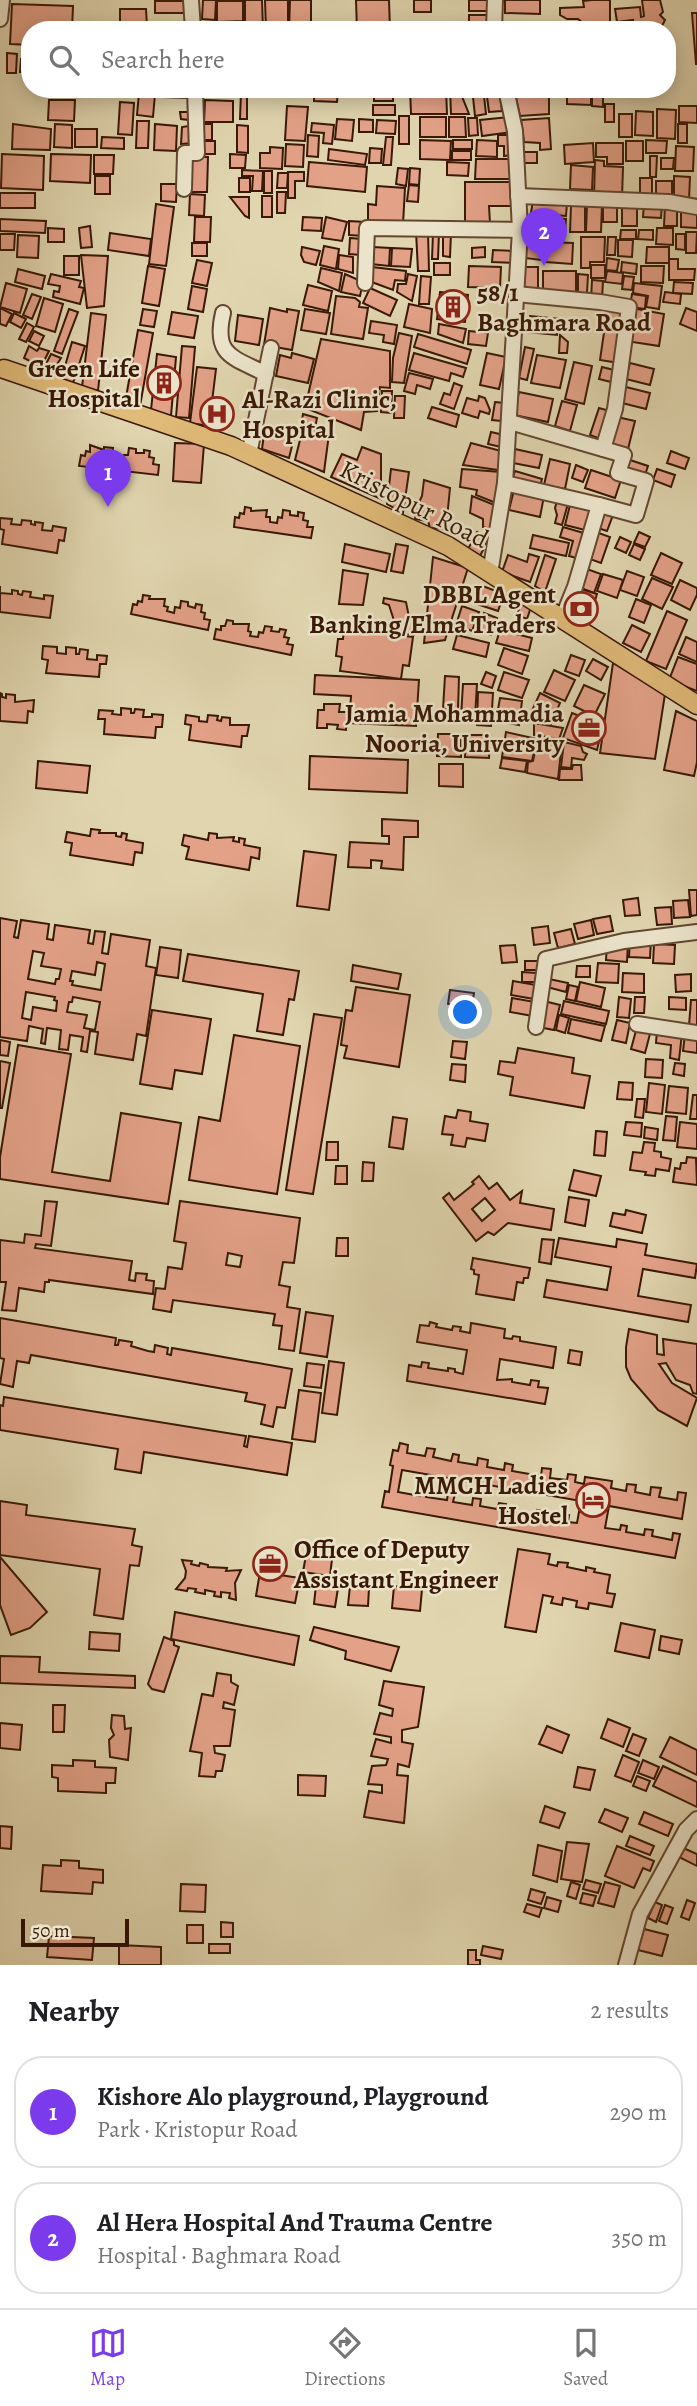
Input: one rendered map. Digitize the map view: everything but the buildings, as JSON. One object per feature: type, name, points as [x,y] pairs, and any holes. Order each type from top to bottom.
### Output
[{"type":"main road","name":"Kristopur Road","points":[[1,367],[231,446],[448,546],[697,705]]},
{"type":"street","points":[[0,19],[2,0]]},
{"type":"street","points":[[191,0],[192,21]]},
{"type":"street","points":[[494,21],[495,0]]},
{"type":"street","points":[[184,189],[185,153],[197,153],[195,98]]},
{"type":"street","points":[[489,573],[505,483],[520,230],[515,131],[508,98]]},
{"type":"street","points":[[518,196],[670,202],[697,207]]},
{"type":"street","points":[[365,283],[367,228],[520,230]]},
{"type":"street","points":[[516,294],[629,307],[615,409],[603,449]]},
{"type":"street","points":[[223,313],[218,332],[221,345],[229,355],[266,374]]},
{"type":"street","points":[[249,454],[271,348]]},
{"type":"street","points":[[505,483],[636,515],[646,481],[618,473],[624,455],[510,422]]},
{"type":"street","points":[[562,619],[575,587],[599,505]]},
{"type":"street","points":[[536,1027],[545,959],[624,941],[697,932]]},
{"type":"street","points":[[636,1024],[697,1033]]},
{"type":"street","points":[[626,1965],[640,1914],[686,1830],[697,1819]]},
{"type":"place","name":"Al Hera Hospital And Trauma Centre","points":[[544,266]]},
{"type":"place","name":"58/1 Baghmara Road","points":[[453,307]]},
{"type":"place","name":"Green Life Hospital","points":[[164,383]]},
{"type":"place","name":"Al-Razi Clinic, Hospital","points":[[217,414]]},
{"type":"place","name":"Kishore Alo playground, Playground","points":[[108,507]]},
{"type":"place","name":"DBBL Agent Banking/Elma Traders","points":[[581,609]]},
{"type":"place","name":"Jamia Mohammadia Nooria, University","points":[[589,728]]},
{"type":"place","name":"MMCH Ladies Hostel","points":[[593,1500]]},
{"type":"place","name":"Office of Deputy Assistant Engineer","points":[[270,1564]]}]
